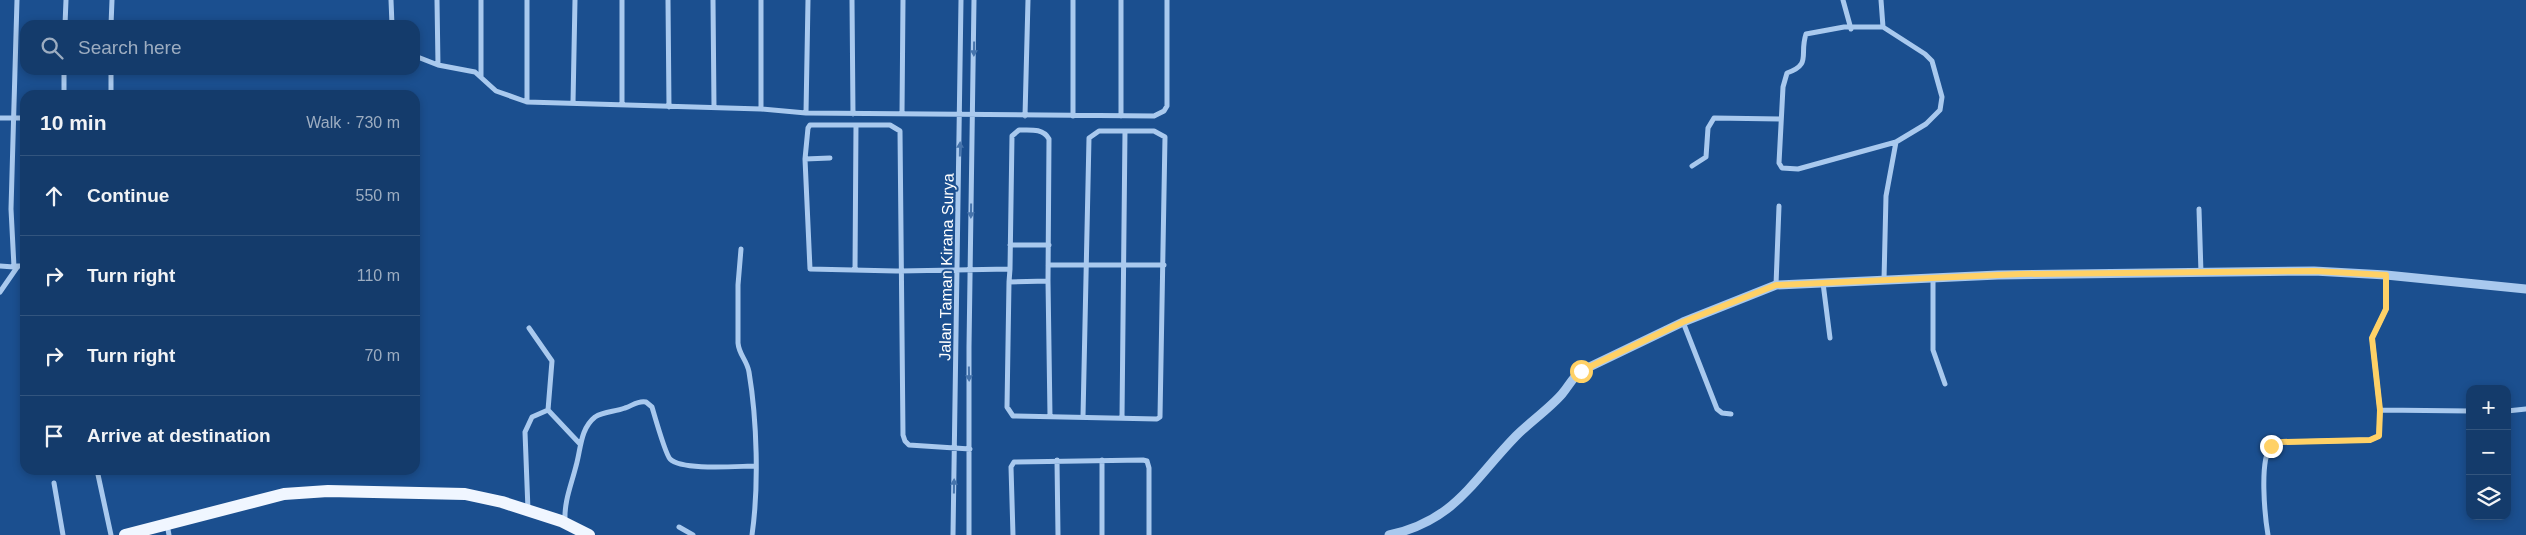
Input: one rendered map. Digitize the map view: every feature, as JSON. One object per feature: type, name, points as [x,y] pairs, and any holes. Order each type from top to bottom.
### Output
[{"type":"main road","points":[[125,535],[168,529],[284,494],[316,491],[465,494],[502,502],[565,523],[589,535]]},
{"type":"street","points":[[0,292],[16,267],[11,209],[17,0]]},
{"type":"street","points":[[65,20],[66,0]]},
{"type":"street","points":[[112,0],[112,20]]},
{"type":"street","points":[[391,0],[392,20]]},
{"type":"street","points":[[437,0],[438,65]]},
{"type":"street","points":[[481,0],[481,76]]},
{"type":"street","points":[[526,0],[527,102]]},
{"type":"street","points":[[573,103],[575,0]]},
{"type":"street","points":[[622,0],[622,105]]},
{"type":"street","points":[[668,0],[669,107]]},
{"type":"street","points":[[713,0],[714,108]]},
{"type":"street","points":[[761,0],[761,109]]},
{"type":"street","points":[[806,113],[808,0]]},
{"type":"street","points":[[852,0],[853,114]]},
{"type":"street","points":[[902,114],[903,0]]},
{"type":"street","name":"Jalan Taman Kirana Surya","points":[[953,535],[961,0]]},
{"type":"street","name":"Jalan Taman Kirana Surya","points":[[968,535],[974,0]]},
{"type":"street","points":[[1025,116],[1028,0]]},
{"type":"street","points":[[1073,0],[1073,116]]},
{"type":"street","points":[[1121,0],[1121,116]]},
{"type":"street","points":[[420,58],[438,65],[460,68],[481,76],[496,91],[527,102],[761,109],[806,113],[1154,116],[1164,111],[1167,106],[1167,0]]},
{"type":"street","points":[[1843,0],[1851,29]]},
{"type":"street","points":[[1881,0],[1883,27]]},
{"type":"street","points":[[1844,27],[1851,29],[1883,27],[1925,54],[1932,61],[1942,97],[1940,110],[1936,117],[1896,142],[1798,169],[1786,170],[1779,163],[1781,119],[1787,73],[1799,68],[1803,63],[1806,34],[1844,27]]},
{"type":"street","points":[[64,75],[64,90]]},
{"type":"street","points":[[111,75],[111,90]]},
{"type":"street","points":[[0,118],[20,118]]},
{"type":"street","points":[[1692,166],[1706,157],[1708,128],[1714,118],[1781,119]]},
{"type":"street","points":[[970,449],[909,445],[905,441],[900,271],[902,151],[900,131],[890,125],[810,125],[806,130],[805,159],[810,270],[900,271],[958,271],[1010,269]]},
{"type":"street","points":[[855,270],[856,125]]},
{"type":"street","points":[[1050,416],[1048,265],[1050,139],[1041,131],[1019,130],[1012,136],[1008,411],[1013,416],[1050,416],[1083,417],[1122,418],[1156,418],[1161,416],[1165,137],[1154,131],[1099,131],[1088,138],[1083,417]]},
{"type":"street","points":[[1122,418],[1125,131]]},
{"type":"street","points":[[1884,280],[1886,196],[1896,142]]},
{"type":"street","points":[[805,159],[830,158]]},
{"type":"street","points":[[1776,285],[1778,206]]},
{"type":"street","points":[[2199,209],[2201,273]]},
{"type":"street","points":[[1010,245],[1049,244]]},
{"type":"street","points":[[741,250],[738,285],[738,344],[739,352],[749,370],[756,466],[752,535]]},
{"type":"street","points":[[1048,265],[1164,265]]},
{"type":"street","points":[[0,266],[20,267]]},
{"type":"street","points":[[1388,535],[1417,528],[1449,510],[1518,434],[1560,396],[1570,380],[1581,371],[1683,322],[1776,285],[2020,274],[2314,271],[2386,275],[2526,289]]},
{"type":"street","points":[[2268,535],[2265,518],[2266,456],[2271,446],[2282,442],[2370,440],[2379,436],[2380,410],[2372,338],[2386,309],[2386,275]]},
{"type":"street","points":[[1933,278],[1933,350],[1945,384]]},
{"type":"street","points":[[1009,282],[1048,281]]},
{"type":"street","points":[[1823,284],[1830,338]]},
{"type":"street","points":[[1683,322],[1717,409],[1722,413],[1731,414]]},
{"type":"street","points":[[529,328],[552,361],[548,410],[580,444]]},
{"type":"street","points":[[565,523],[566,497],[586,428],[598,415],[643,401],[652,407],[666,450],[670,458],[675,462],[710,467],[756,466]]},
{"type":"street","points":[[2511,411],[2526,409]]},
{"type":"street","points":[[528,511],[525,432],[532,417],[548,410]]},
{"type":"street","points":[[2380,410],[2466,411]]},
{"type":"street","points":[[1057,460],[1058,535]]},
{"type":"street","points":[[1013,535],[1011,467],[1014,462],[1057,460],[1146,461],[1149,468],[1148,535]]},
{"type":"street","points":[[1102,460],[1102,535]]},
{"type":"street","points":[[97,475],[110,535]]},
{"type":"street","points":[[54,483],[62,535]]},
{"type":"street","points":[[679,527],[693,535]]},
{"type":"route","points":[[1581,371],[1683,322],[1765,287],[1776,285],[2020,274],[2314,271],[2386,275],[2386,309],[2372,334],[2380,410],[2381,429],[2379,436],[2370,440],[2282,442],[2271,446]]}]
